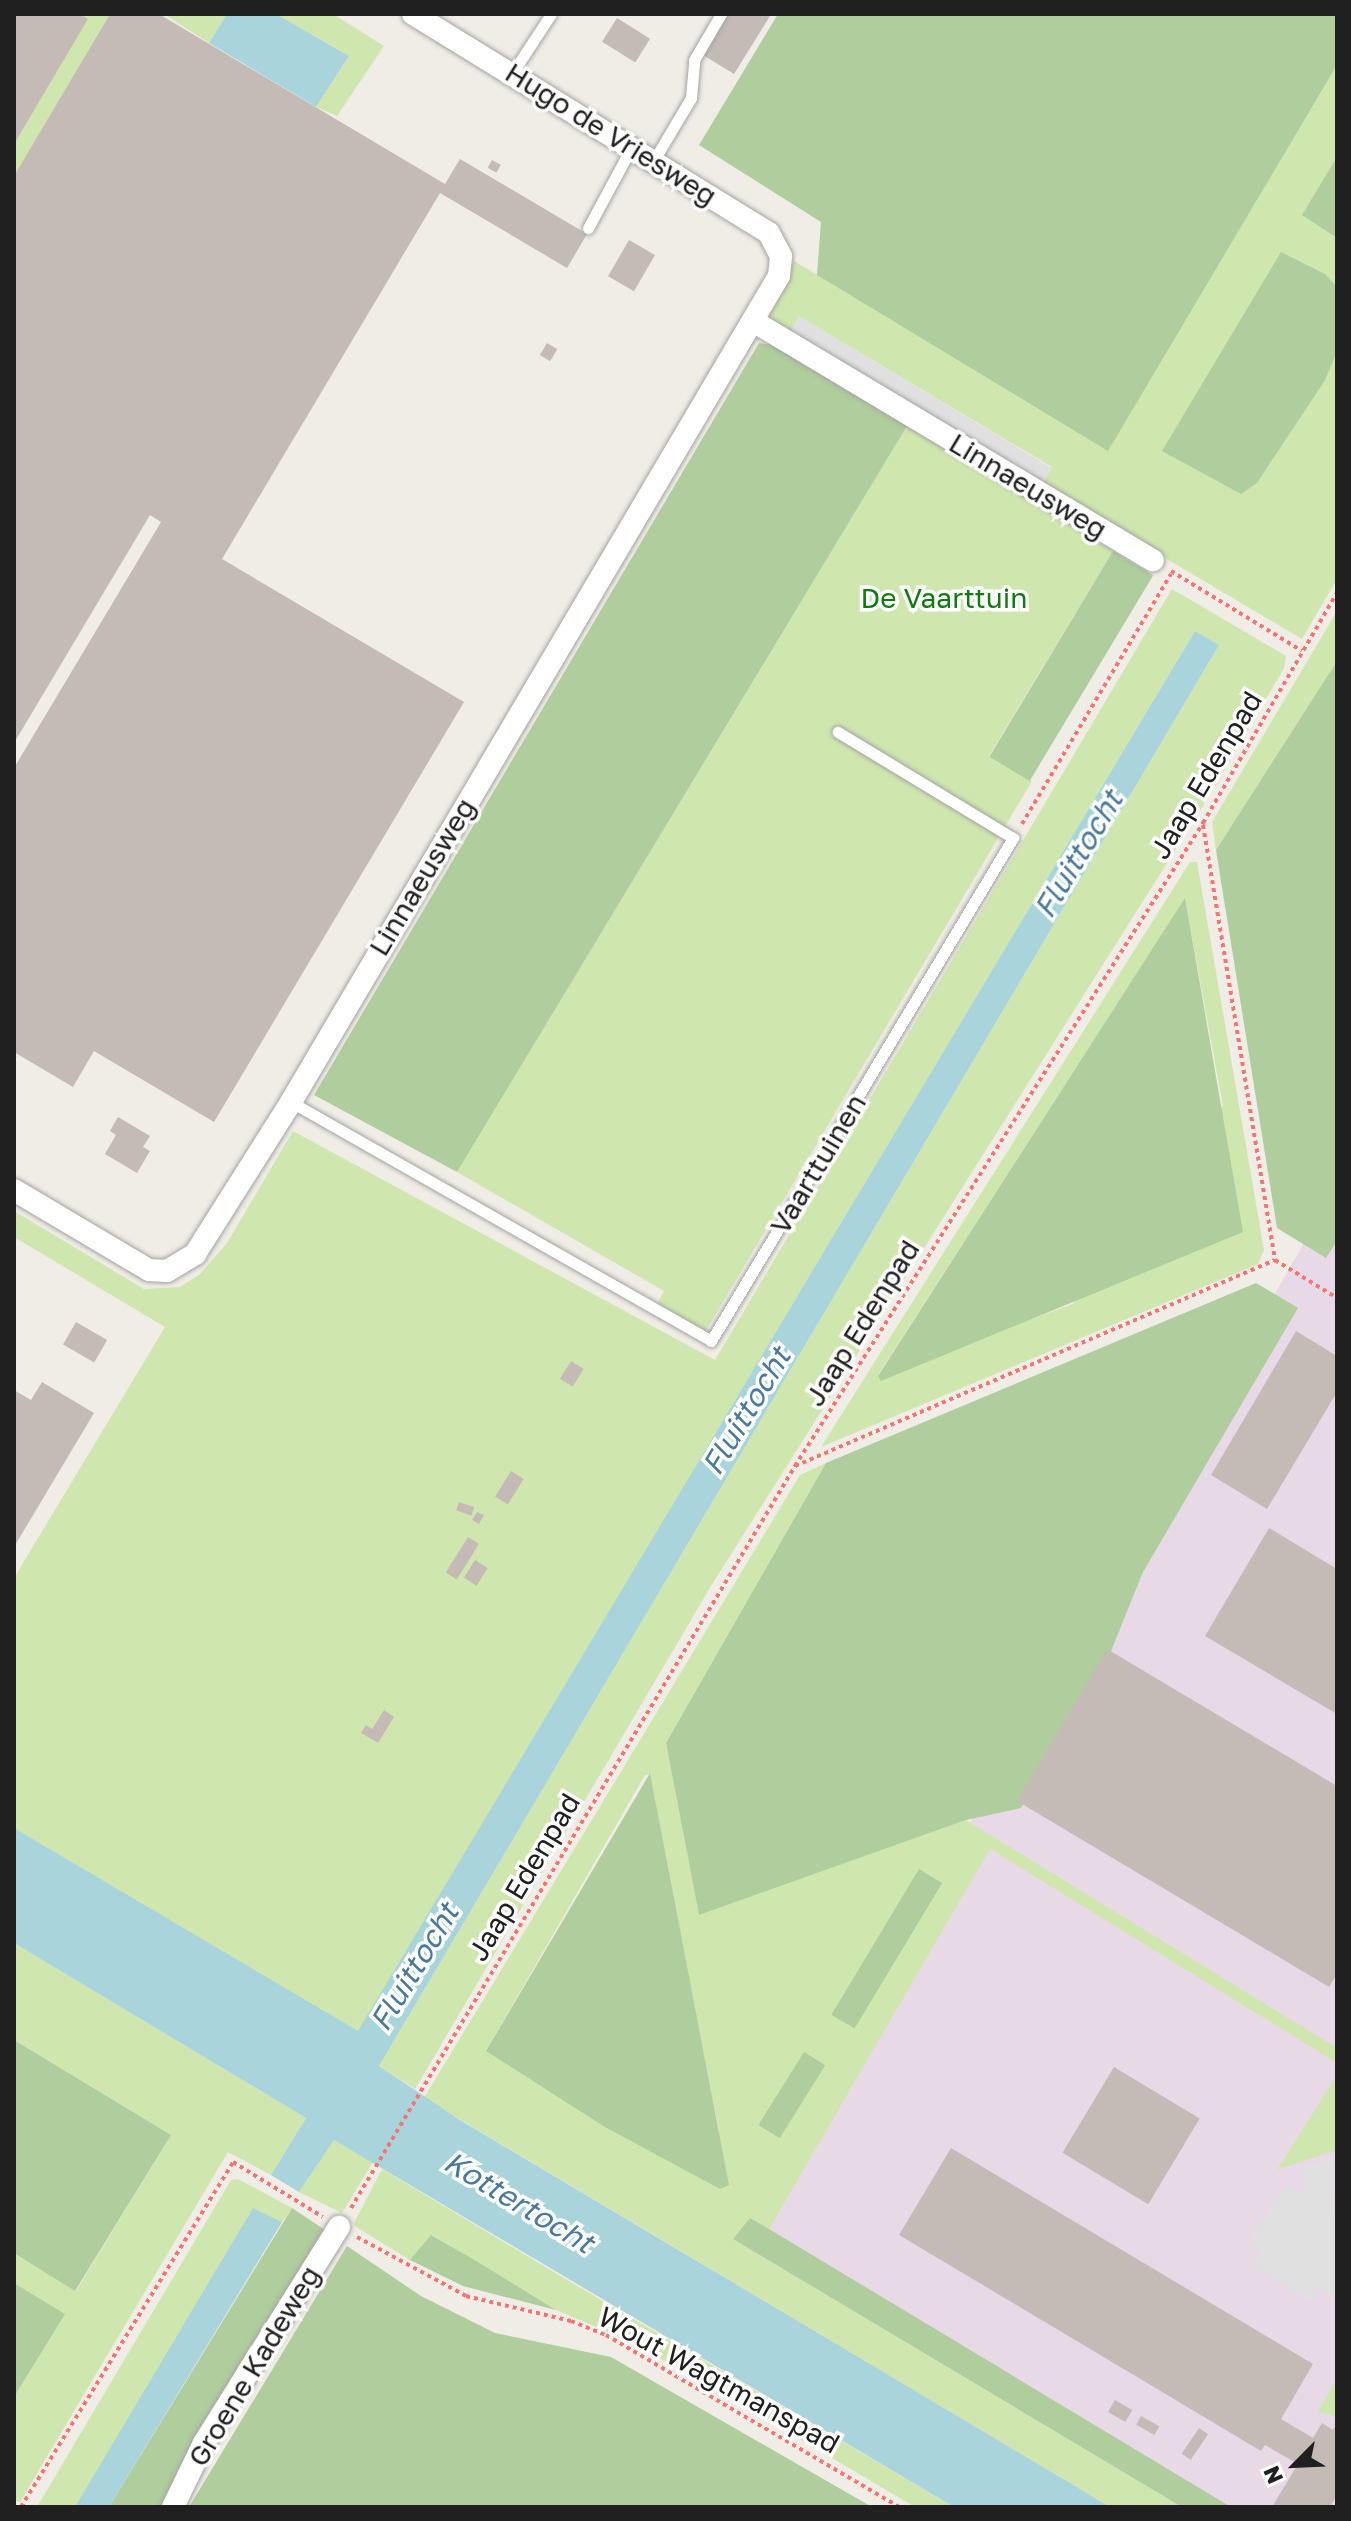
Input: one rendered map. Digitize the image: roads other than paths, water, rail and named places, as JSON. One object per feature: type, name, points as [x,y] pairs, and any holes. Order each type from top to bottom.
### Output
[{"type":"street","name":"Hugo de Vriesweg","points":[[413,14],[513,72],[630,150],[654,160],[769,233],[781,256],[779,276]]},
{"type":"street","name":"Linnaeusweg","points":[[14,1190],[149,1270],[167,1271],[195,1254],[291,1102],[779,276]]},
{"type":"street","name":"Linnaeusweg","points":[[753,321],[1153,560]]},
{"type":"street","name":"Groene Kadeweg","points":[[173,2507],[204,2443],[341,2224]]},
{"type":"lane","points":[[513,72],[551,14]]},
{"type":"lane","points":[[654,160],[691,98],[694,60],[721,14]]},
{"type":"lane","points":[[588,228],[630,150]]},
{"type":"lane","name":"Vaarttuinen","points":[[291,1102],[711,1341],[1013,838],[838,732]]},
{"type":"water","points":[[227,14],[276,14],[349,56],[316,107],[209,43]]},
{"type":"water","points":[[1195,631],[1219,645],[379,2066],[460,2120],[1110,2507],[954,2507],[334,2140],[299,2192],[271,2175],[306,2118],[14,1943],[14,1828],[358,2031]]},
{"type":"water","points":[[253,2208],[282,2222],[109,2507],[75,2507]]},
{"type":"park label","name":"De Vaarttuin","points":[[944,598]]},
{"type":"water label","name":"Fluittocht","points":[[1078,854]]},
{"type":"water label","name":"Fluittocht","points":[[746,1411]]},
{"type":"water label","name":"Fluittocht","points":[[414,1967]]},
{"type":"water label","name":"Kottertocht","points":[[519,2202]]}]
